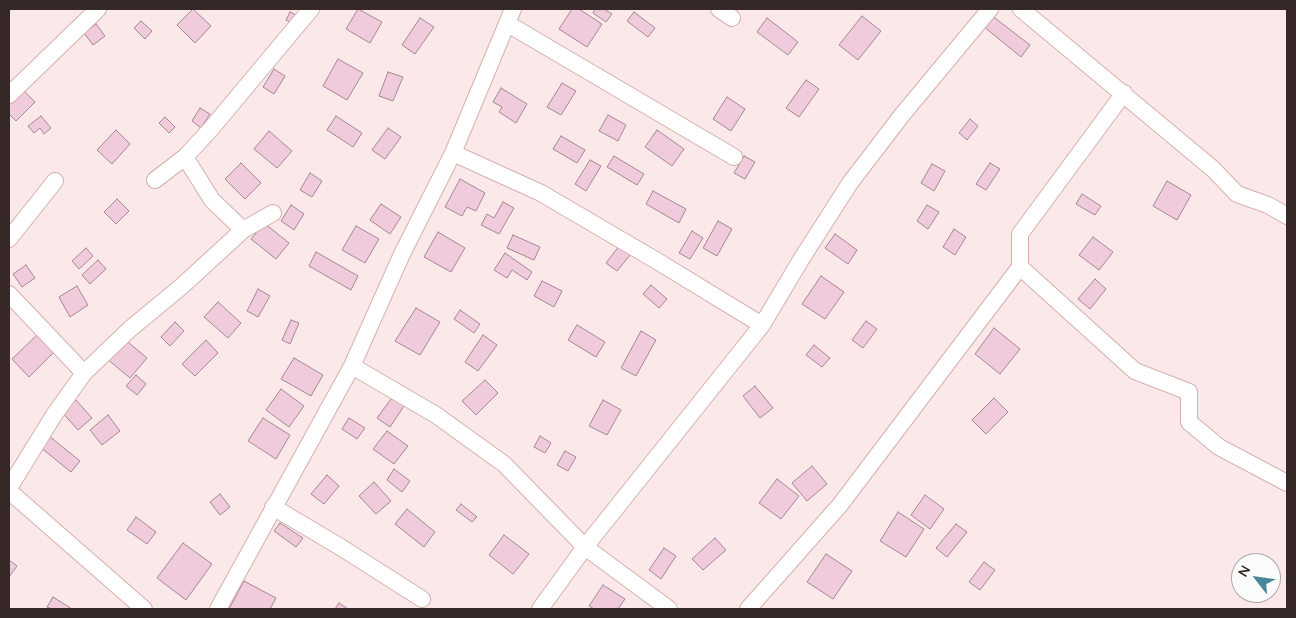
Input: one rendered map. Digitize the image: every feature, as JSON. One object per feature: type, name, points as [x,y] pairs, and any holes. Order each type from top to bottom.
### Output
[{"type":"street","points":[[9,95],[98,9]]},
{"type":"street","points":[[156,180],[185,157],[210,130],[311,9]]},
{"type":"street","points":[[540,609],[585,547],[762,325],[850,183],[990,9]]},
{"type":"street","points":[[1021,9],[1124,93],[1213,170],[1237,194],[1268,205],[1287,216]]},
{"type":"street","points":[[218,609],[352,366],[402,254],[453,153],[510,16],[734,157]]},
{"type":"street","points":[[748,609],[840,505],[1020,267],[1020,234],[1124,93]]},
{"type":"street","points":[[453,153],[541,194],[657,261],[762,325]]},
{"type":"street","points":[[185,157],[212,200],[243,230]]},
{"type":"street","points":[[9,239],[55,181]]},
{"type":"street","points":[[144,609],[9,490],[54,415],[84,373],[130,329],[182,286],[243,230],[273,213]]},
{"type":"street","points":[[1020,267],[1135,371],[1189,392],[1189,422],[1219,447],[1287,483]]},
{"type":"street","points":[[9,294],[84,373]]},
{"type":"street","points":[[352,366],[436,416],[504,464],[585,547],[669,609]]},
{"type":"street","points":[[273,507],[342,548],[422,600]]},
{"type":"building","points":[[193,9],[211,26],[195,43],[177,25]]},
{"type":"building","points":[[358,9],[382,22],[370,43],[346,29]]},
{"type":"building","points":[[572,9],[579,9],[602,24],[587,47],[559,29]]},
{"type":"building","points":[[595,9],[604,9],[612,14],[606,22],[593,13]]},
{"type":"building","points":[[290,12],[298,16],[293,24],[286,20]]},
{"type":"building","points":[[634,12],[655,28],[648,37],[627,21]]},
{"type":"building","points":[[991,15],[1030,45],[1021,57],[983,26]]},
{"type":"building","points":[[862,16],[881,31],[858,60],[839,45]]},
{"type":"building","points":[[420,18],[434,27],[415,54],[402,45]]},
{"type":"building","points":[[767,18],[798,42],[788,55],[757,32]]},
{"type":"building","points":[[141,21],[152,31],[145,39],[134,28]]},
{"type":"building","points":[[96,24],[105,36],[93,45],[84,33]]},
{"type":"building","points":[[338,59],[363,73],[347,100],[323,86]]},
{"type":"building","points":[[274,69],[285,76],[274,94],[263,87]]},
{"type":"building","points":[[388,72],[403,77],[393,101],[379,96]]},
{"type":"building","points":[[806,80],[819,89],[799,117],[786,108]]},
{"type":"building","points":[[562,83],[576,91],[561,115],[547,107]]},
{"type":"building","points":[[20,87],[35,102],[16,121],[9,114],[9,98]]},
{"type":"building","points":[[501,88],[527,104],[516,123],[499,112],[502,107],[493,102]]},
{"type":"building","points":[[727,97],[745,109],[731,131],[713,119]]},
{"type":"building","points":[[200,108],[210,114],[201,128],[192,121]]},
{"type":"building","points":[[608,115],[626,125],[618,141],[599,131]]},
{"type":"building","points":[[41,116],[51,128],[44,134],[40,128],[34,133],[28,126]]},
{"type":"building","points":[[336,116],[362,133],[353,147],[327,130]]},
{"type":"building","points":[[165,117],[175,127],[169,133],[159,123]]},
{"type":"building","points":[[970,119],[978,126],[967,140],[959,133]]},
{"type":"building","points":[[388,128],[401,137],[385,159],[372,150]]},
{"type":"building","points":[[116,130],[130,144],[112,164],[97,150]]},
{"type":"building","points":[[657,130],[684,149],[672,166],[645,147]]},
{"type":"building","points":[[269,131],[292,151],[277,168],[254,149]]},
{"type":"building","points":[[561,136],[585,150],[577,163],[553,149]]},
{"type":"building","points":[[614,156],[644,174],[637,185],[607,167]]},
{"type":"building","points":[[744,156],[755,162],[745,179],[734,173]]},
{"type":"building","points":[[590,160],[601,166],[586,191],[575,184]]},
{"type":"building","points":[[241,163],[261,183],[245,199],[225,179]]},
{"type":"building","points":[[990,163],[1000,169],[986,190],[976,184]]},
{"type":"building","points":[[932,164],[945,171],[934,191],[921,183]]},
{"type":"building","points":[[310,173],[322,181],[312,197],[300,190]]},
{"type":"building","points":[[460,179],[485,193],[476,211],[467,207],[462,216],[445,207]]},
{"type":"building","points":[[1167,181],[1191,195],[1177,220],[1153,206]]},
{"type":"building","points":[[653,191],[686,209],[679,223],[646,204]]},
{"type":"building","points":[[1082,194],[1101,206],[1095,215],[1076,204]]},
{"type":"building","points":[[117,199],[129,211],[116,224],[104,212]]},
{"type":"building","points":[[503,202],[514,208],[499,234],[481,225],[487,214],[494,218]]},
{"type":"building","points":[[381,204],[401,217],[390,234],[370,220]]},
{"type":"building","points":[[291,205],[304,214],[294,230],[281,221]]},
{"type":"building","points":[[927,205],[939,212],[928,229],[917,221]]},
{"type":"building","points":[[718,221],[732,229],[717,256],[703,248]]},
{"type":"building","points":[[264,223],[289,243],[276,259],[251,239]]},
{"type":"building","points":[[356,226],[379,239],[365,263],[342,250]]},
{"type":"building","points":[[954,229],[966,237],[955,255],[943,247]]},
{"type":"building","points":[[692,231],[703,238],[690,259],[679,253]]},
{"type":"building","points":[[438,232],[465,248],[451,272],[424,257]]},
{"type":"building","points":[[835,234],[857,250],[848,264],[825,248]]},
{"type":"building","points":[[513,235],[540,247],[534,260],[507,248]]},
{"type":"building","points":[[1093,237],[1113,252],[1099,270],[1079,255]]},
{"type":"building","points":[[620,245],[631,254],[617,271],[606,263]]},
{"type":"building","points":[[86,248],[93,256],[79,269],[72,261]]},
{"type":"building","points":[[316,252],[358,276],[351,290],[309,266]]},
{"type":"building","points":[[505,253],[532,272],[527,280],[512,270],[507,278],[494,270]]},
{"type":"building","points":[[98,260],[106,269],[90,284],[82,275]]},
{"type":"building","points":[[26,265],[35,278],[22,287],[13,274]]},
{"type":"building","points":[[821,276],[844,292],[825,319],[802,304]]},
{"type":"building","points":[[1095,279],[1106,289],[1090,309],[1078,299]]},
{"type":"building","points":[[542,281],[562,291],[554,307],[534,296]]},
{"type":"building","points":[[651,285],[667,299],[659,308],[643,294]]},
{"type":"building","points":[[77,286],[88,305],[70,317],[59,297]]},
{"type":"building","points":[[258,289],[270,296],[258,317],[247,311]]},
{"type":"building","points":[[218,302],[241,323],[228,338],[204,317]]},
{"type":"building","points":[[416,308],[440,322],[420,355],[395,341]]},
{"type":"building","points":[[460,310],[480,324],[474,333],[454,319]]},
{"type":"building","points":[[291,320],[299,323],[290,344],[282,340]]},
{"type":"building","points":[[866,321],[877,329],[863,348],[852,340]]},
{"type":"building","points":[[175,322],[184,331],[170,346],[161,337]]},
{"type":"building","points":[[577,325],[605,342],[596,357],[568,340]]},
{"type":"building","points":[[994,328],[1020,349],[1000,374],[975,354]]},
{"type":"building","points":[[641,331],[656,340],[636,376],[621,368]]},
{"type":"building","points":[[38,334],[55,351],[29,377],[12,359]]},
{"type":"building","points":[[483,335],[497,345],[478,371],[465,362]]},
{"type":"building","points":[[123,338],[147,358],[130,378],[106,358]]},
{"type":"building","points":[[206,340],[218,353],[195,376],[182,364]]},
{"type":"building","points":[[814,345],[830,358],[822,367],[806,355]]},
{"type":"building","points":[[294,358],[323,375],[311,396],[281,379]]},
{"type":"building","points":[[136,375],[146,384],[137,395],[126,386]]},
{"type":"building","points":[[485,380],[498,393],[476,415],[462,401]]},
{"type":"building","points":[[755,386],[773,408],[760,418],[743,396]]},
{"type":"building","points":[[281,389],[304,406],[289,427],[266,410]]},
{"type":"building","points":[[394,395],[406,403],[390,427],[377,418]]},
{"type":"building","points":[[994,398],[1008,412],[986,434],[972,420]]},
{"type":"building","points":[[75,399],[92,418],[78,430],[61,411]]},
{"type":"building","points":[[603,400],[621,410],[607,435],[589,426]]},
{"type":"building","points":[[108,415],[120,431],[102,445],[90,430]]},
{"type":"building","points":[[263,418],[290,435],[276,459],[248,441]]},
{"type":"building","points":[[349,418],[365,428],[357,439],[342,429]]},
{"type":"building","points":[[387,431],[408,446],[394,464],[373,449]]},
{"type":"building","points":[[49,436],[80,461],[71,472],[40,447]]},
{"type":"building","points":[[540,436],[551,443],[545,453],[534,447]]},
{"type":"building","points":[[565,451],[576,457],[568,471],[557,465]]},
{"type":"building","points":[[812,466],[827,484],[807,501],[792,483]]},
{"type":"building","points":[[394,469],[410,481],[402,492],[387,480]]},
{"type":"building","points":[[327,475],[339,486],[324,504],[311,494]]},
{"type":"building","points":[[777,479],[799,496],[781,519],[759,503]]},
{"type":"building","points":[[374,482],[391,501],[376,514],[359,496]]},
{"type":"building","points":[[220,494],[230,507],[220,515],[210,502]]},
{"type":"building","points":[[925,495],[944,509],[930,529],[911,515]]},
{"type":"building","points":[[461,504],[477,517],[472,522],[456,510]]},
{"type":"building","points":[[407,509],[435,532],[424,547],[395,524]]},
{"type":"building","points":[[898,512],[924,529],[906,557],[880,541]]},
{"type":"building","points":[[136,517],[156,532],[147,544],[127,530]]},
{"type":"building","points":[[280,523],[303,538],[296,547],[274,531]]},
{"type":"building","points":[[956,524],[967,532],[947,557],[936,548]]},
{"type":"building","points":[[504,535],[529,554],[513,574],[489,555]]},
{"type":"building","points":[[715,538],[726,550],[703,570],[692,559]]},
{"type":"building","points":[[183,543],[212,564],[186,600],[157,578]]},
{"type":"building","points":[[664,548],[676,556],[661,579],[649,570]]},
{"type":"building","points":[[826,554],[852,571],[833,599],[807,582]]},
{"type":"building","points":[[9,560],[17,566],[9,577]]},
{"type":"building","points":[[984,562],[995,570],[980,590],[969,582]]},
{"type":"building","points":[[244,581],[276,598],[270,609],[229,609]]},
{"type":"building","points":[[603,585],[625,599],[618,609],[594,609],[589,606]]},
{"type":"building","points":[[53,597],[72,609],[52,609],[47,607]]},
{"type":"building","points":[[339,603],[348,609],[335,609]]}]
